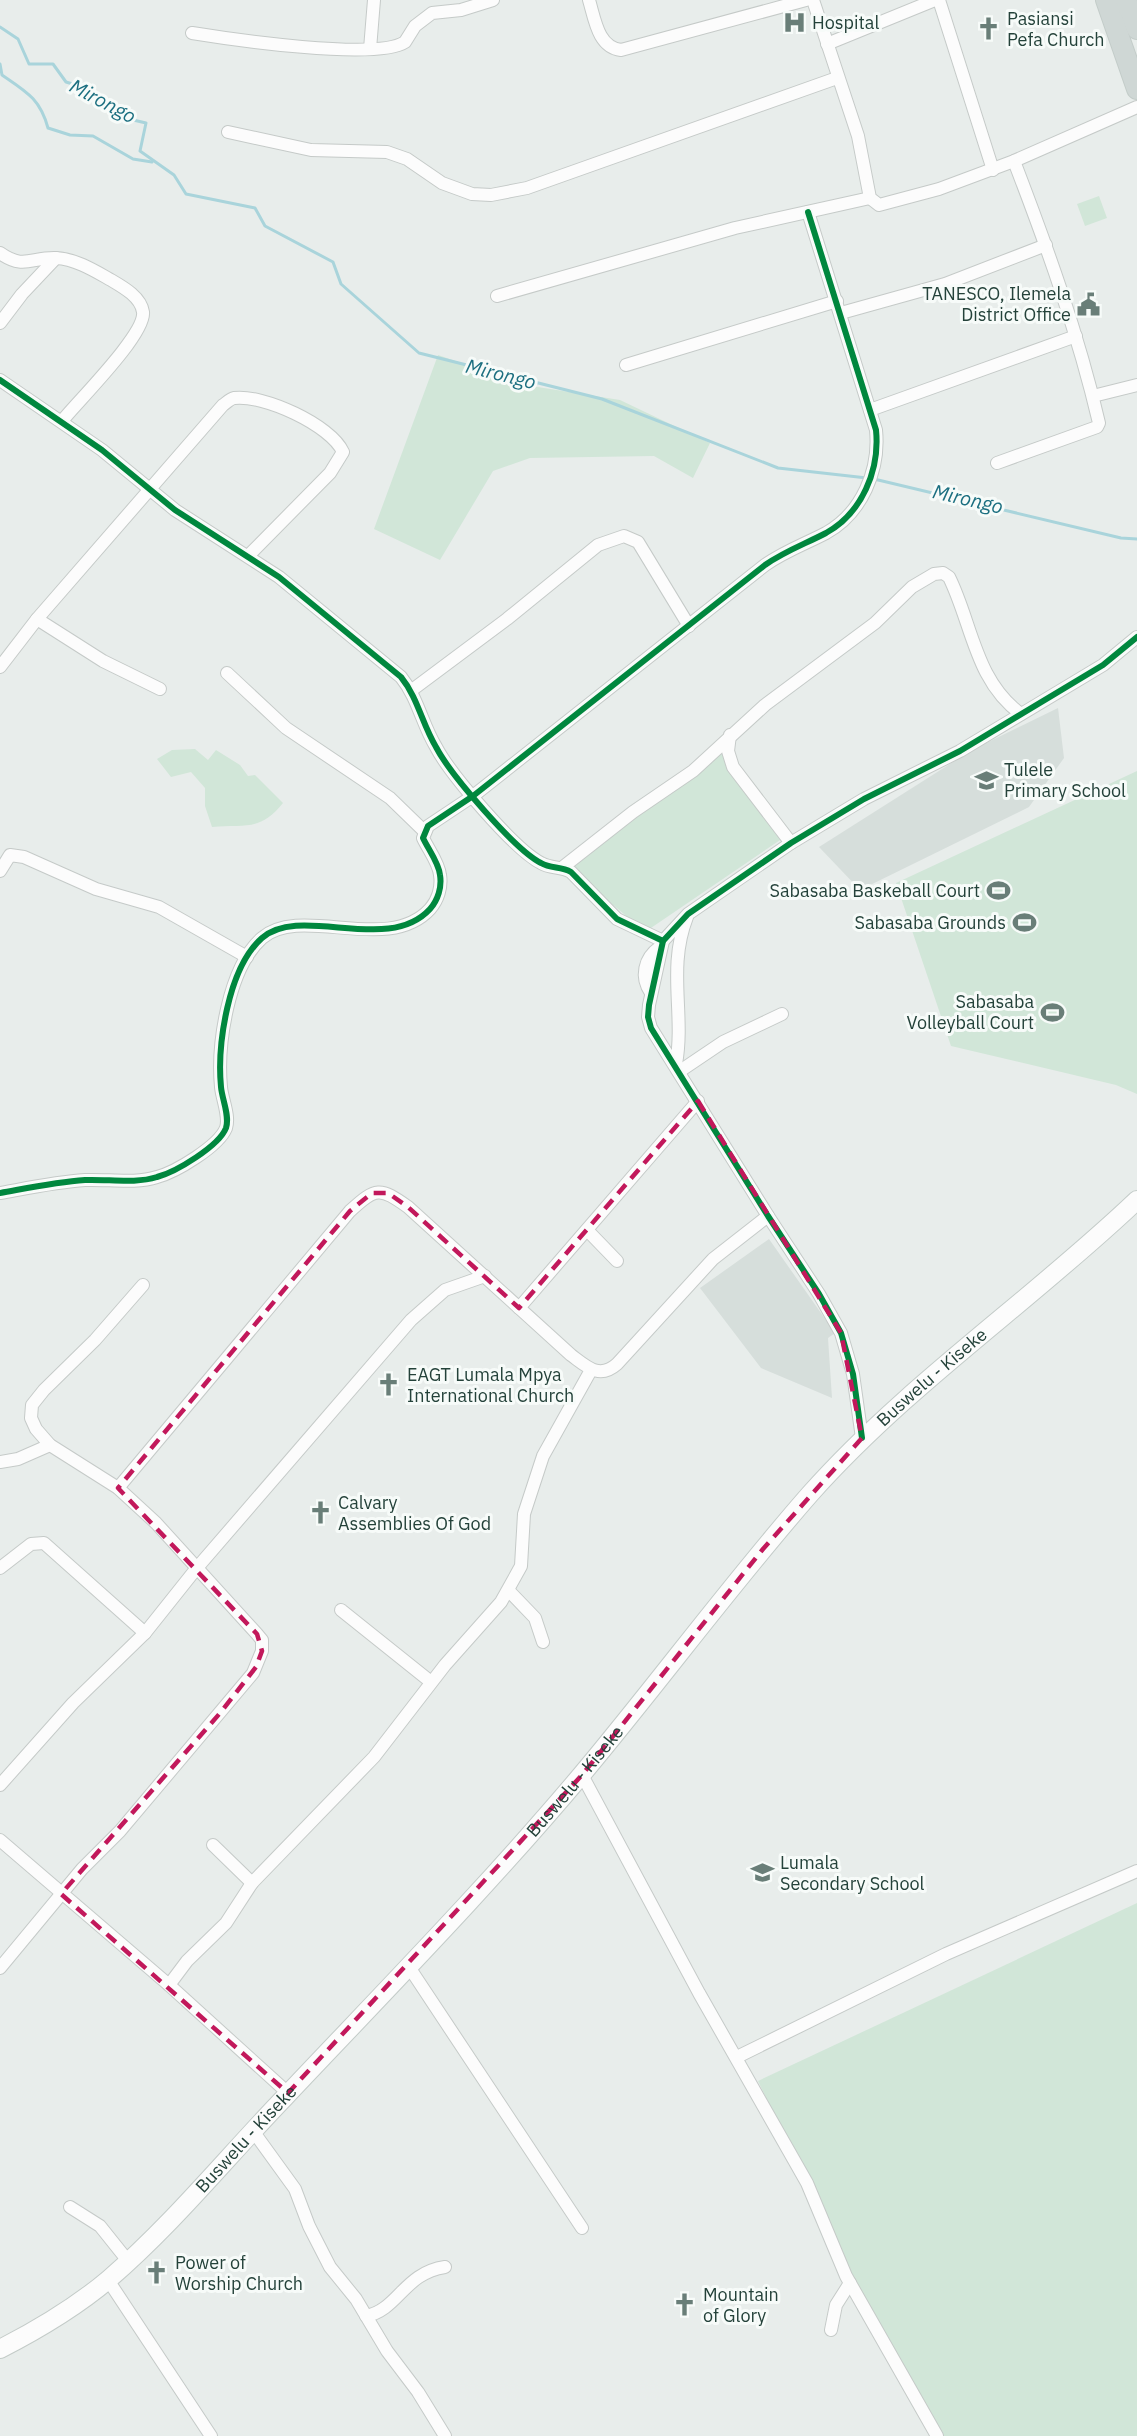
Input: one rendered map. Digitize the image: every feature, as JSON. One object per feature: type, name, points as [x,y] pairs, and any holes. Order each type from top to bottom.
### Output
[{"type":"main road","points":[[1106,0],[1137,89]]},
{"type":"main road","points":[[1126,0],[1137,29]]},
{"type":"main road","name":"Buswelu - Kiseke","points":[[3,2343],[64,2313],[108,2280],[128,2261],[409,1967],[582,1775],[763,1549],[862,1438],[943,1365],[1066,1264],[1137,1200]]},
{"type":"street","points":[[370,49],[374,0]]},
{"type":"street","points":[[192,33],[263,43],[370,49],[401,45],[415,26],[432,13],[461,10],[493,0]]},
{"type":"street","points":[[589,0],[604,42],[611,49],[621,50],[806,0]]},
{"type":"street","points":[[813,0],[860,146],[870,198],[879,205],[993,170],[1137,107]]},
{"type":"street","points":[[827,44],[937,0],[993,170]]},
{"type":"street","points":[[228,132],[311,150],[387,152],[407,159],[442,183],[472,194],[491,195],[527,188],[837,78]]},
{"type":"street","points":[[998,463],[1098,426],[1093,396],[1076,336],[1046,244],[1014,161]]},
{"type":"street","points":[[497,296],[672,245],[870,198]]},
{"type":"street","points":[[0,1194],[84,1180],[156,1178],[188,1163],[222,1136],[227,1121],[221,1089],[221,1046],[230,999],[247,957],[263,937],[282,928],[381,928],[405,925],[422,918],[436,903],[440,889],[440,874],[423,838],[424,831],[473,796],[779,555],[828,532],[843,522],[868,486],[878,448],[870,410],[808,212]]},
{"type":"street","points":[[626,365],[839,307],[945,284],[1046,244]]},
{"type":"street","points":[[0,253],[16,263],[56,258],[70,260],[116,283],[141,304],[143,314],[140,328],[125,349],[62,421]]},
{"type":"street","points":[[0,322],[21,294],[56,258]]},
{"type":"street","points":[[870,410],[1076,336]]},
{"type":"street","points":[[0,380],[62,421],[175,510],[249,555],[387,665],[412,690],[435,746],[473,796],[531,857],[542,865],[563,867],[617,919],[662,944]]},
{"type":"street","points":[[1093,396],[1137,385]]},
{"type":"street","points":[[0,667],[37,619],[223,405],[232,398],[282,408],[309,420],[340,447],[341,457],[330,473],[249,555]]},
{"type":"street","points":[[412,690],[507,619],[590,550],[604,542],[624,536],[638,543],[689,626]]},
{"type":"street","points":[[563,867],[633,812],[693,771],[730,735],[805,674],[875,623],[912,587],[934,574],[943,573],[953,586],[986,672],[1003,699],[1021,714]]},
{"type":"street","points":[[37,619],[104,661],[160,689]]},
{"type":"street","points":[[862,1438],[853,1374],[841,1333],[678,1067],[651,1028],[648,1017],[651,993],[662,944],[688,914],[791,843],[864,800],[960,751],[1103,665],[1137,637]]},
{"type":"street","points":[[227,673],[304,741],[390,798],[424,831]]},
{"type":"street","points":[[730,735],[728,751],[734,767],[791,843]]},
{"type":"street","points":[[0,871],[9,855],[24,857],[96,889],[159,907],[247,957]]},
{"type":"street","points":[[678,1067],[679,1040],[675,990],[678,951],[688,914]]},
{"type":"street","points":[[678,1067],[782,1014]]},
{"type":"street","points":[[519,1308],[698,1101]]},
{"type":"street","points":[[118,1488],[350,1211],[372,1193],[388,1193],[408,1208],[591,1370],[601,1372],[613,1367],[713,1259],[768,1216]]},
{"type":"street","points":[[587,1230],[617,1261]]},
{"type":"street","points":[[0,1785],[73,1703],[145,1632],[196,1569],[424,1307],[445,1290],[485,1276]]},
{"type":"street","points":[[0,1968],[61,1894],[120,1831],[227,1704],[260,1661],[262,1640],[156,1522],[118,1488],[50,1445],[36,1429],[31,1418],[32,1405],[143,1285]]},
{"type":"street","points":[[169,1985],[187,1961],[226,1923],[252,1883],[374,1757],[431,1683],[509,1591],[521,1566],[524,1514],[543,1456],[591,1370]]},
{"type":"street","points":[[0,1462],[18,1459],[50,1445]]},
{"type":"street","points":[[0,1568],[32,1544],[44,1543],[145,1632]]},
{"type":"street","points":[[509,1591],[535,1618],[543,1642]]},
{"type":"street","points":[[341,1610],[431,1683]]},
{"type":"street","points":[[582,1775],[807,2183],[850,2283],[937,2436]]},
{"type":"street","points":[[0,1840],[169,1985],[288,2093]]},
{"type":"street","points":[[213,1845],[252,1883]]},
{"type":"street","points":[[737,2057],[946,1954],[1137,1871]]},
{"type":"street","points":[[409,1967],[582,2228]]},
{"type":"street","points":[[253,2131],[286,2174],[300,2199],[320,2250],[366,2316],[387,2351],[418,2392],[445,2436]]},
{"type":"street","points":[[70,2207],[100,2226],[128,2261]]},
{"type":"street","points":[[366,2316],[384,2308],[416,2277],[426,2271],[445,2267]]},
{"type":"street","points":[[108,2280],[211,2436]]},
{"type":"street","points":[[831,2330],[834,2311],[850,2283]]},
{"type":"street","points":[[927,2436],[929,2422]]},
{"type":"highlighted area","points":[[698,1101],[841,1333],[862,1438],[763,1549],[582,1775],[288,2093],[61,1894],[221,1712],[256,1667],[262,1651],[257,1634],[118,1488],[350,1211],[372,1193],[388,1193],[408,1207],[519,1308]]},
{"type":"shaded area","name":"Tulele Primary School","points":[[1058,708],[1064,758],[1029,807],[860,890],[819,847],[972,750]]},
{"type":"shaded area","points":[[769,1239],[835,1333],[828,1338],[832,1398],[761,1368],[700,1288]]},
{"type":"green space","points":[[1099,196],[1107,218],[1085,226],[1077,204]]},
{"type":"green space","points":[[438,355],[525,385],[620,400],[710,443],[693,478],[654,456],[530,458],[493,471],[440,560],[374,529]]},
{"type":"green space","points":[[195,749],[208,760],[216,750],[240,765],[248,776],[255,775],[283,803],[267,819],[259,823],[212,827],[205,806],[205,788],[191,772],[171,777],[157,759],[172,750]]},
{"type":"green space","points":[[723,749],[786,836],[645,932],[565,864]]},
{"type":"green space","name":"Sabasaba Grounds","points":[[1137,771],[1137,1094],[1116,1085],[951,1046],[896,883]]},
{"type":"green space","points":[[1137,1903],[1137,2436],[939,2436],[853,2277],[758,2081]]},
{"type":"waterway","name":"Mirongo","points":[[0,27],[18,39],[29,64],[53,64],[66,82],[86,88],[129,119],[146,123],[140,151],[174,175],[186,194],[255,208],[265,226],[333,262],[341,284],[419,353],[602,399],[778,468],[867,478]]},
{"type":"waterway","points":[[0,64],[2,75],[37,103],[48,128],[70,135],[93,136],[133,159],[152,162]]},
{"type":"waterway","name":"Mirongo","points":[[874,479],[1121,538],[1137,539]]},
{"type":"cycle path","points":[[0,1193],[74,1181],[149,1179],[175,1170],[215,1143],[222,1135],[227,1123],[220,1070],[227,1008],[241,968],[250,951],[262,938],[279,929],[299,926],[369,929],[392,928],[412,922],[430,909],[440,889],[438,866],[423,838],[428,826],[473,796],[765,565],[826,533],[850,514],[859,502],[871,475],[875,460],[876,430],[808,212]]},
{"type":"cycle path","points":[[0,380],[102,450],[175,510],[279,577],[401,677],[412,694],[443,759],[500,828],[541,863],[571,872],[617,919],[663,941]]},
{"type":"cycle path","points":[[862,1438],[853,1374],[841,1333],[819,1294],[651,1028],[648,1017],[649,1005],[663,941],[688,914],[791,843],[864,799],[960,751],[1103,665],[1137,637]]},
{"type":"place","name":"Hospital","points":[[794,23]]},
{"type":"place","name":"Pasiansi Pefa Church","points":[[989,29]]},
{"type":"place","name":"TANESCO, Ilemela District Office","points":[[1089,304]]},
{"type":"place","name":"Tulele Primary School","points":[[986,780]]},
{"type":"place","name":"Sabasaba Baskeball Court","points":[[998,891]]},
{"type":"place","name":"Sabasaba Grounds","points":[[1024,923]]},
{"type":"place","name":"Sabasaba Volleyball Court","points":[[1052,1012]]},
{"type":"place","name":"EAGT Lumala Mpya International Church","points":[[389,1385]]},
{"type":"place","name":"Calvary Assemblies Of God","points":[[320,1513]]},
{"type":"place","name":"Lumala Secondary School","points":[[762,1873]]},
{"type":"place","name":"Power of Worship Church","points":[[157,2273]]},
{"type":"place","name":"Mountain of Glory","points":[[685,2305]]}]
